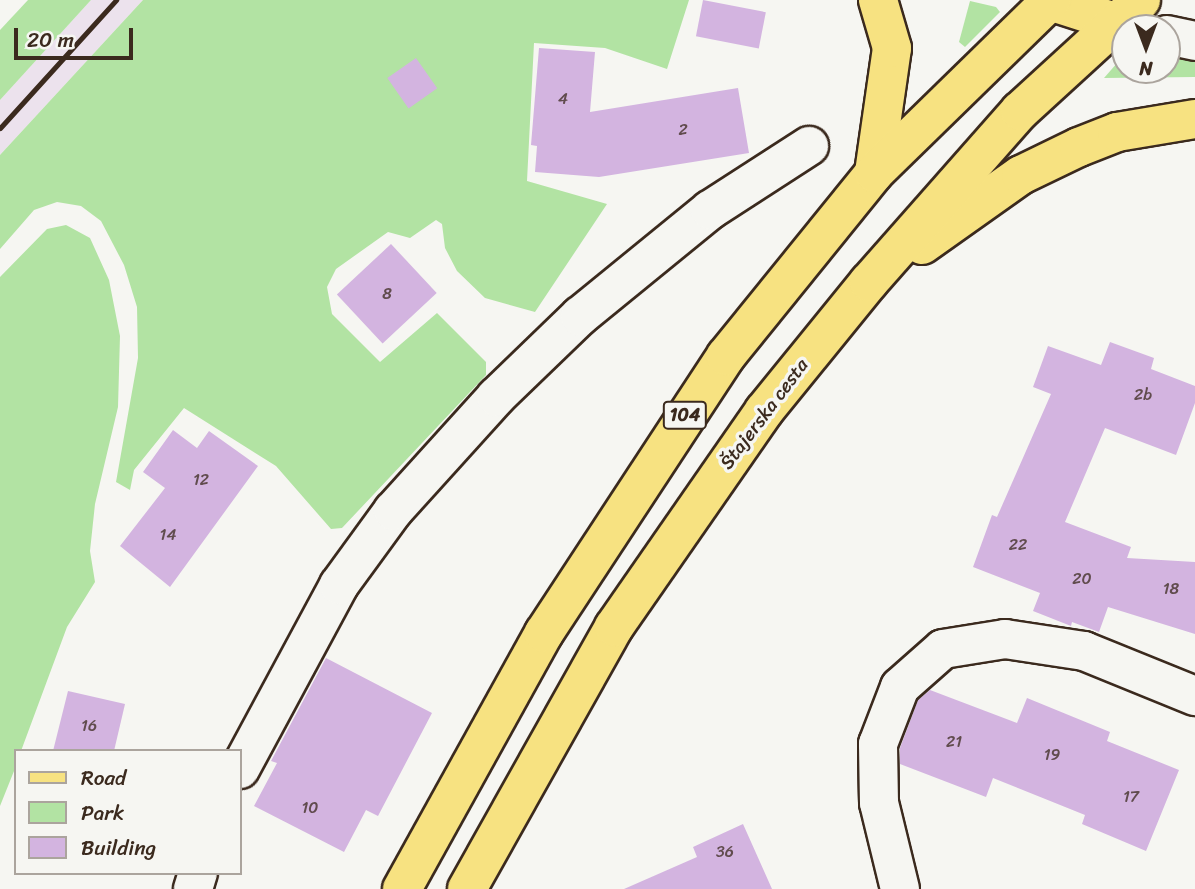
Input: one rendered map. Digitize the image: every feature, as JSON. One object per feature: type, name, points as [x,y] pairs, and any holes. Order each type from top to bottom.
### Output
[{"type":"main road","points":[[874,173],[892,48],[878,0]]},
{"type":"main road","points":[[1048,0],[1116,14]]},
{"type":"main road","name":"104","points":[[402,889],[544,633],[668,439],[790,272],[874,173],[976,68],[1048,0]]},
{"type":"main road","name":"Štajerska cesta","points":[[467,889],[555,725],[640,587],[764,411],[869,282],[1020,111],[1111,34]]},
{"type":"main road","points":[[869,282],[1021,175],[1117,132],[1195,119]]},
{"type":"street","points":[[242,765],[339,585],[393,511],[496,397],[580,316],[688,228],[750,181],[809,146]]},
{"type":"street","points":[[900,889],[879,803],[878,744],[900,687],[943,649],[1005,639],[1084,650],[1195,696]]},
{"type":"shaded area","points":[[91,0],[143,0],[0,155],[0,100]]},
{"type":"green space","points":[[28,0],[91,0],[0,100],[0,30]]},
{"type":"green space","points":[[143,0],[689,0],[667,69],[605,48],[534,43],[527,181],[607,204],[535,312],[485,298],[457,271],[445,248],[442,224],[436,220],[410,238],[388,232],[336,269],[327,287],[332,314],[380,362],[437,313],[486,362],[486,375],[342,528],[331,529],[276,466],[184,408],[134,470],[130,490],[116,482],[138,358],[137,307],[124,265],[101,221],[81,206],[57,202],[34,210],[0,249],[0,155]]},
{"type":"green space","points":[[970,1],[996,7],[1000,12],[965,47],[959,42]]},
{"type":"green space","points":[[1181,56],[1195,59],[1195,77],[1181,77]]},
{"type":"green space","points":[[66,225],[90,238],[109,280],[120,336],[118,407],[95,504],[90,551],[95,582],[67,627],[22,749],[14,749],[14,771],[0,806],[0,277],[47,229]]},
{"type":"building","points":[[703,0],[766,12],[759,49],[696,36]]},
{"type":"building","points":[[539,48],[595,52],[590,112],[738,88],[749,153],[599,177],[535,172],[537,146],[531,145]]},
{"type":"building","points":[[416,58],[437,88],[409,108],[387,78]]},
{"type":"building","points":[[391,244],[437,293],[383,343],[337,294]]},
{"type":"building","points":[[1110,342],[1154,358],[1151,369],[1195,386],[1195,403],[1176,455],[1105,428],[1065,522],[1131,547],[1127,558],[1195,562],[1195,634],[1108,607],[1099,632],[1072,622],[1071,626],[1033,611],[1040,593],[973,567],[992,515],[997,517],[1051,394],[1033,387],[1048,346],[1101,365]]},
{"type":"building","points":[[173,430],[197,448],[209,431],[258,466],[170,587],[120,546],[165,488],[143,472]]},
{"type":"building","points":[[326,658],[432,713],[378,816],[366,810],[344,852],[254,806],[277,763],[271,761]]},
{"type":"building","points":[[930,690],[1017,723],[1027,698],[1110,732],[1107,741],[1179,770],[1146,851],[1082,824],[1085,815],[993,778],[986,797],[900,764],[900,748],[918,700]]},
{"type":"building","points":[[68,691],[125,704],[114,749],[54,749]]},
{"type":"building","points":[[743,824],[772,889],[624,889],[697,857],[693,847]]},
{"type":"railway","points":[[0,128],[116,0]]}]
